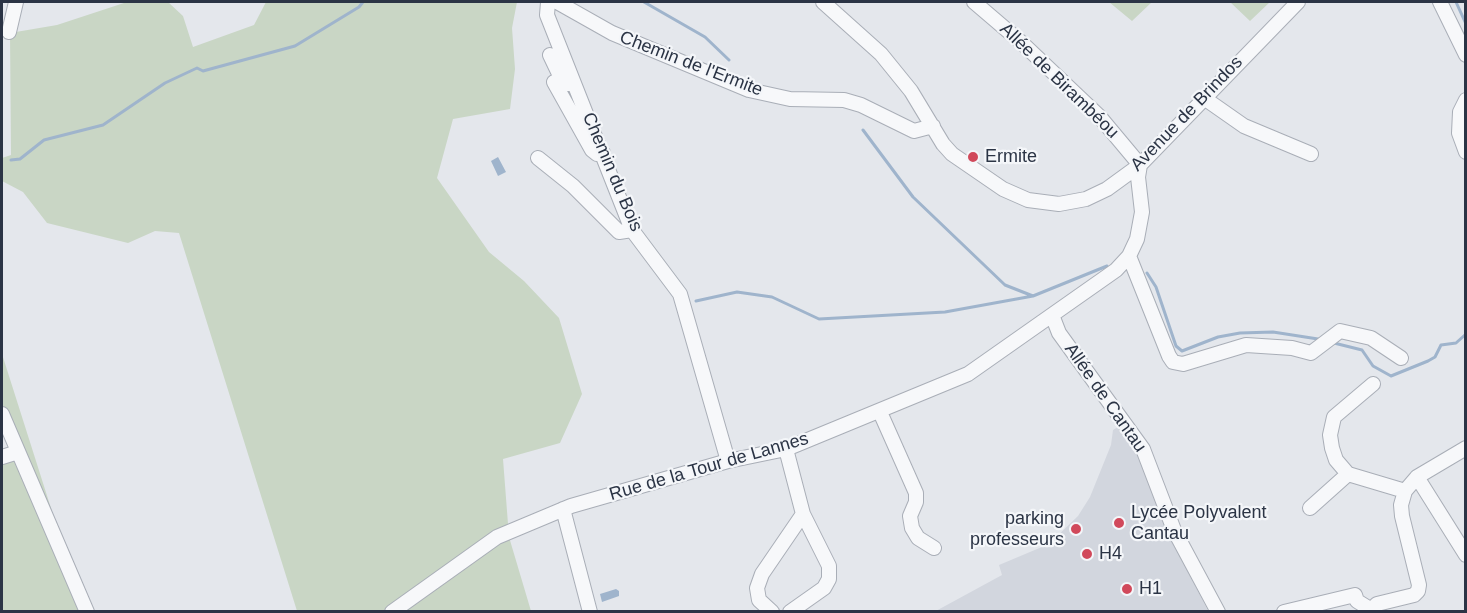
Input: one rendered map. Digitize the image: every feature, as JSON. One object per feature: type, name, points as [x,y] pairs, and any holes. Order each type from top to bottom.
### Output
[{"type":"street","points":[[9,32],[16,2]]},
{"type":"street","name":"Chemin de l'Ermite","points":[[557,2],[612,33],[749,90],[790,99],[844,100],[861,105],[914,131],[933,126]]},
{"type":"street","name":"Avenue de Brindos","points":[[823,2],[881,54],[910,91],[943,144],[966,165],[1003,189],[1043,204],[1069,204],[1086,199],[1107,189],[1140,165],[1298,2]]},
{"type":"street","name":"Allée de Birambéou","points":[[974,2],[1022,43],[1099,116],[1140,165]]},
{"type":"street","points":[[1440,2],[1466,55]]},
{"type":"street","name":"Chemin du Bois","points":[[548,8],[632,230],[680,294],[728,461]]},
{"type":"street","points":[[550,55],[561,78],[567,84],[575,84]]},
{"type":"street","points":[[554,82],[592,150],[597,154],[603,153]]},
{"type":"street","points":[[1204,98],[1244,126],[1311,154]]},
{"type":"street","points":[[1466,100],[1460,112],[1459,133],[1466,152]]},
{"type":"street","points":[[538,158],[573,186],[619,232],[632,230]]},
{"type":"street","points":[[1140,165],[1138,177],[1142,212],[1137,239],[1130,256],[1173,362],[1183,364],[1246,345],[1292,348],[1311,353],[1340,331],[1371,338],[1401,358]]},
{"type":"street","name":"Rue de la Tour de Lannes","points":[[392,612],[496,537],[564,509],[728,461],[786,449],[968,374],[1116,270],[1130,256]]},
{"type":"street","name":"Allée de Cantau","points":[[1052,315],[1059,333],[1143,449],[1174,530],[1218,612]]},
{"type":"street","points":[[1373,384],[1334,417],[1331,425],[1332,448],[1336,460],[1348,474],[1405,491]]},
{"type":"street","points":[[880,412],[916,494],[916,502],[910,516],[912,528],[918,538],[934,548]]},
{"type":"street","points":[[2,414],[87,612]]},
{"type":"street","points":[[786,449],[803,514],[829,566],[829,579],[824,588],[790,612]]},
{"type":"street","points":[[2,457],[18,452]]},
{"type":"street","points":[[1284,612],[1355,595],[1357,601],[1369,610],[1414,595],[1419,585],[1402,516],[1401,505],[1405,491],[1417,477],[1465,452]]},
{"type":"street","points":[[1310,508],[1348,474]]},
{"type":"street","points":[[1417,477],[1466,555]]},
{"type":"street","points":[[564,509],[590,612]]},
{"type":"street","points":[[772,612],[759,600],[757,588],[762,574],[803,514]]},
{"type":"shaded area","name":"Lycée Polyvalent Cantau","points":[[1118,427],[1138,455],[1176,548],[1208,611],[934,612],[1002,575],[999,565],[1049,544],[1078,516],[1090,497],[1111,445],[1113,430]]},
{"type":"green space","points":[[127,2],[168,2],[183,16],[193,47],[254,25],[266,2],[517,2],[512,28],[515,69],[510,109],[453,119],[437,178],[489,252],[524,281],[559,318],[582,394],[560,443],[503,459],[509,537],[531,611],[297,611],[179,233],[155,231],[128,243],[47,223],[23,192],[2,181],[2,158],[11,155],[10,33],[57,25]]},
{"type":"green space","points":[[1109,2],[1152,2],[1132,21]]},
{"type":"green space","points":[[1230,2],[1270,2],[1250,21]]},
{"type":"green space","points":[[2,354],[56,524],[2,406]]},
{"type":"green space","points":[[13,459],[20,460],[87,611],[2,611],[2,463]]},
{"type":"water","points":[[498,157],[506,172],[498,176],[491,161]]},
{"type":"water","points":[[616,589],[619,591],[619,596],[602,602],[600,594]]},
{"type":"waterway","points":[[11,160],[20,159],[44,140],[103,125],[165,83],[197,68],[203,71],[295,46],[359,7],[363,2]]},
{"type":"waterway","points":[[644,2],[705,37],[729,60]]},
{"type":"waterway","points":[[1456,2],[1466,24]]},
{"type":"waterway","points":[[863,130],[913,197],[1005,285],[1033,296],[1107,266]]},
{"type":"waterway","points":[[1147,273],[1156,287],[1176,346],[1182,351],[1218,337],[1240,333],[1273,332],[1318,339]]},
{"type":"waterway","points":[[696,301],[737,292],[772,297],[819,319],[945,312],[1033,296]]},
{"type":"waterway","points":[[1334,343],[1362,350],[1373,366],[1391,376],[1428,361],[1435,357],[1441,345],[1456,343],[1466,334]]},
{"type":"place","name":"Ermite","points":[[973,157]]},
{"type":"place","name":"Lycée Polyvalent Cantau","points":[[1119,523]]},
{"type":"place","name":"parking professeurs","points":[[1076,529]]},
{"type":"place","name":"H4","points":[[1087,554]]},
{"type":"place","name":"H1","points":[[1127,589]]}]
